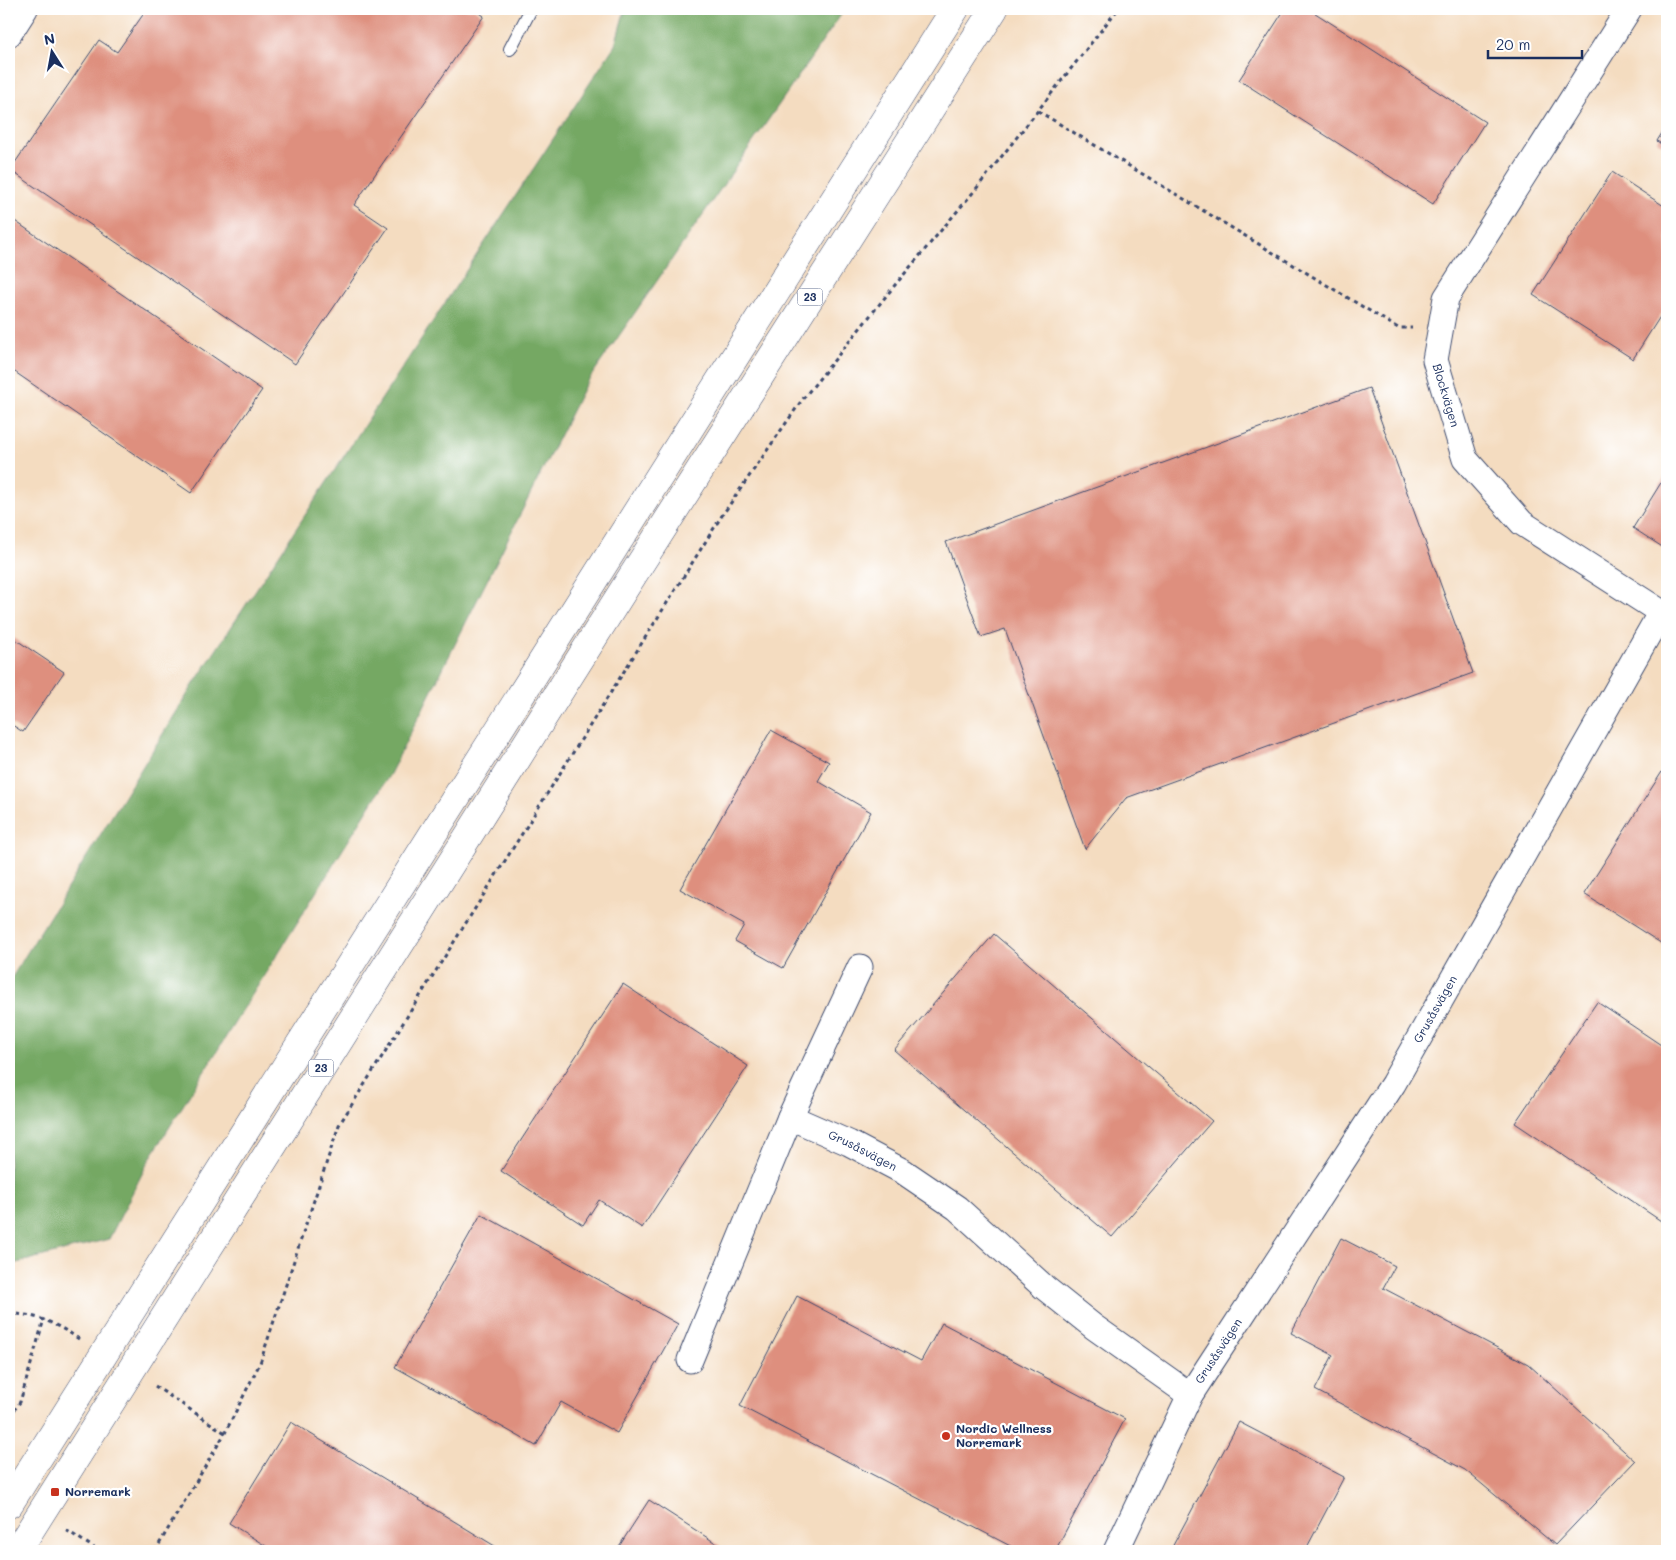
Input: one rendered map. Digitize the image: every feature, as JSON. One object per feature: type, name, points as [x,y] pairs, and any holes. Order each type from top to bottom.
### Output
[{"type":"main road","name":"23","points":[[9,1504],[955,9]]},
{"type":"main road","name":"23","points":[[17,1551],[620,594],[994,9]]},
{"type":"street","points":[[9,34],[25,9]]},
{"type":"street","name":"Blockvägen","points":[[1629,9],[1446,298],[1435,360],[1465,459],[1522,523],[1664,614]]},
{"type":"street","name":"Grusåsvägen","points":[[1116,1551],[1190,1396],[1393,1084],[1664,614]]},
{"type":"street","points":[[690,1360],[790,1117],[860,967]]},
{"type":"street","name":"Grusåsvägen","points":[[790,1117],[849,1143],[904,1172],[957,1208],[1045,1288],[1094,1327],[1190,1396]]},
{"type":"lane","points":[[510,49],[531,9]]},
{"type":"path","points":[[155,1551],[225,1433],[260,1363],[339,1125],[721,517],[802,400],[1038,112],[1118,9]]},
{"type":"path","points":[[1038,112],[1398,328],[1440,328]]},
{"type":"path","points":[[9,1314],[25,1313],[44,1319],[83,1342]]},
{"type":"path","points":[[9,1417],[20,1402],[44,1319]]},
{"type":"path","points":[[154,1386],[225,1433]]},
{"type":"path","points":[[64,1528],[99,1551]]},
{"type":"green space","points":[[625,9],[845,9],[585,385],[390,774],[149,1160],[109,1239],[9,1265],[9,982],[195,682],[615,45]]},
{"type":"building","points":[[147,9],[474,9],[484,16],[354,205],[388,228],[295,364],[10,170],[99,40],[117,52]]},
{"type":"building","points":[[1285,9],[1309,9],[1485,122],[1433,204],[1239,80]]},
{"type":"building","points":[[1667,125],[1667,148],[1657,141]]},
{"type":"building","points":[[1612,172],[1667,208],[1667,314],[1663,312],[1633,359],[1533,295]]},
{"type":"building","points":[[9,217],[262,390],[191,493],[9,368]]},
{"type":"building","points":[[1369,388],[1473,673],[1126,798],[1085,849],[1005,629],[981,637],[946,542]]},
{"type":"building","points":[[1667,473],[1667,550],[1633,528]]},
{"type":"building","points":[[9,635],[64,672],[23,732],[9,723]]},
{"type":"building","points":[[771,730],[829,762],[818,781],[871,812],[783,968],[735,941],[744,925],[680,889]]},
{"type":"building","points":[[1667,764],[1667,947],[1584,894]]},
{"type":"building","points":[[994,934],[1212,1121],[1112,1237],[894,1050]]},
{"type":"building","points":[[623,984],[748,1066],[642,1228],[599,1200],[583,1225],[501,1171]]},
{"type":"building","points":[[1597,1002],[1667,1049],[1667,1225],[1515,1123]]},
{"type":"building","points":[[481,1214],[678,1324],[617,1433],[561,1402],[536,1446],[395,1367]]},
{"type":"building","points":[[1341,1238],[1395,1266],[1383,1288],[1528,1364],[1635,1461],[1555,1545],[1465,1470],[1315,1390],[1333,1355],[1291,1333]]},
{"type":"building","points":[[797,1296],[921,1361],[942,1323],[1125,1419],[1055,1551],[1020,1551],[740,1406]]},
{"type":"building","points":[[291,1422],[503,1551],[274,1551],[229,1523]]},
{"type":"building","points":[[1239,1422],[1344,1477],[1305,1551],[1170,1551]]},
{"type":"building","points":[[649,1500],[728,1551],[616,1551]]},
{"type":"place","name":"Nordic Wellness Norremark","points":[[946,1436]]},
{"type":"place","name":"Norremark","points":[[55,1492]]}]
